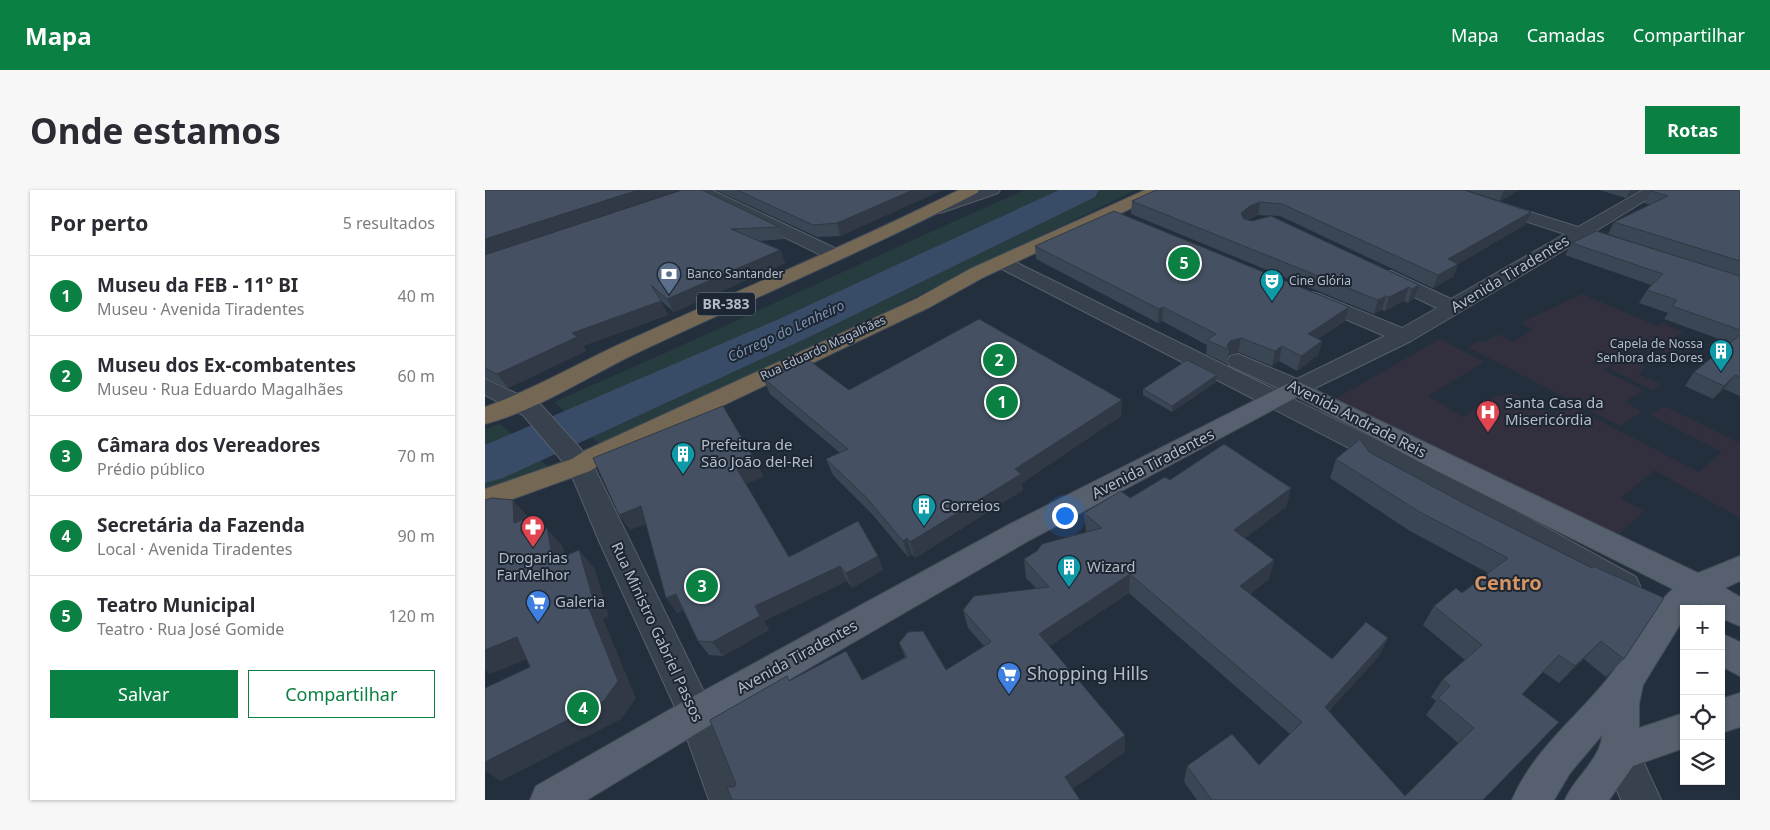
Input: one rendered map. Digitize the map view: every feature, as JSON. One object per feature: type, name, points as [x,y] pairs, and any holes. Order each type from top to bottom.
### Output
[{"type":"highway","name":"BR-383","points":[[485,416],[526,407],[628,348],[835,255],[971,190]]},
{"type":"highway","name":"Rua Eduardo Magalhães","points":[[485,499],[575,458],[593,457],[923,303],[947,288],[1094,219],[1119,217],[1158,190]]},
{"type":"main road","name":"Avenida Andrade Reis","points":[[1287,394],[1442,463],[1697,587],[1740,613]]},
{"type":"main road","name":"Avenida Tiradentes","points":[[550,800],[696,714],[1020,532],[1287,394]]},
{"type":"main road","points":[[1532,800],[1557,760],[1626,681],[1663,608],[1697,587],[1740,568]]},
{"type":"main road","points":[[1725,650],[1740,661]]},
{"type":"main road","points":[[1585,800],[1620,752],[1621,704],[1626,681]]},
{"type":"main road","points":[[1725,715],[1740,710]]},
{"type":"main road","points":[[1620,752],[1680,731]]},
{"type":"street","points":[[681,197],[700,190],[835,255]]},
{"type":"street","points":[[934,209],[992,190]]},
{"type":"street","points":[[1444,190],[1607,242]]},
{"type":"street","name":"Avenida Tiradentes","points":[[1287,394],[1403,336],[1653,190]]},
{"type":"street","name":"Avenida Andrade Reis","points":[[1009,259],[1287,394],[1663,608]]},
{"type":"street","points":[[1372,269],[1453,308]]},
{"type":"street","points":[[1296,292],[1403,336]]},
{"type":"street","points":[[485,386],[526,407]]},
{"type":"street","name":"Rua Ministro Gabriel Passos","points":[[526,407],[575,458],[696,714],[729,800]]},
{"type":"street","points":[[1620,752],[1641,800]]},
{"type":"shaded area","points":[[1582,294],[1657,326],[1661,323],[1683,332],[1674,339],[1684,343],[1669,353],[1645,343],[1622,355],[1646,367],[1639,374],[1661,384],[1652,390],[1610,369],[1618,361],[1603,370],[1643,390],[1626,401],[1641,412],[1620,426],[1468,347],[1479,341],[1483,343],[1499,334],[1513,342],[1533,330],[1521,323]]},
{"type":"shaded area","name":"Santa Casa da Misericórdia","points":[[1440,339],[1484,362],[1428,396],[1463,417],[1493,397],[1512,393],[1552,414],[1571,406],[1699,472],[1722,452],[1650,415],[1664,406],[1740,443],[1740,518],[1654,470],[1621,498],[1644,511],[1601,551],[1335,399]]},
{"type":"green space","points":[[1024,190],[1136,190],[604,448],[554,402],[672,350]]},
{"type":"green space","points":[[500,424],[549,467],[485,502],[485,429]]},
{"type":"building","points":[[485,190],[638,190],[485,239]]},
{"type":"building","points":[[682,190],[702,190],[779,227],[731,229],[780,250],[667,299],[651,285],[661,301],[572,333],[577,337],[497,374],[485,368],[485,255]]},
{"type":"building","points":[[737,190],[913,190],[837,223],[813,225]]},
{"type":"building","points":[[1156,190],[1464,190],[1531,212],[1448,259],[1458,264],[1438,275],[1282,204],[1260,202],[1250,206],[1241,213],[1244,219],[1252,221],[1271,216],[1419,285],[1412,289],[1409,287],[1378,300],[1132,201]]},
{"type":"building","points":[[1740,190],[1740,261],[1614,222],[1668,196],[1651,191]]},
{"type":"building","points":[[1114,211],[1349,307],[1308,334],[1322,341],[1301,356],[1282,346],[1275,351],[1241,338],[1230,341],[1227,346],[1229,350],[1207,340],[1216,334],[1163,307],[1159,309],[1035,246]]},
{"type":"building","points":[[1596,231],[1740,276],[1740,330],[1672,306],[1677,300],[1647,290],[1663,274],[1572,243]]},
{"type":"building","points":[[979,319],[1122,400],[1015,469],[1021,474],[910,542],[907,538],[903,541],[866,497],[826,459],[848,449],[763,378],[806,358],[849,390]]},
{"type":"building","points":[[1740,335],[1740,377],[1735,375],[1724,386],[1694,372]]},
{"type":"building","points":[[1187,360],[1217,375],[1172,406],[1143,389]]},
{"type":"building","points":[[723,406],[756,462],[737,469],[789,557],[858,521],[878,556],[846,573],[840,566],[755,606],[760,616],[712,642],[698,641],[676,594],[666,598],[641,506],[619,515],[593,458]]},
{"type":"building","points":[[1360,439],[1369,452],[1467,505],[1592,568],[1593,566],[1664,598],[1624,659],[1601,641],[1575,666],[1559,655],[1522,694],[1559,722],[1483,800],[1212,800],[1187,766],[1232,734],[1259,765],[1302,722],[1130,574],[1039,634],[1125,735],[1065,777],[1080,800],[732,800],[727,787],[734,787],[736,784],[710,720],[787,676],[789,681],[846,651],[862,680],[907,657],[899,643],[908,632],[923,631],[946,670],[991,642],[963,610],[974,596],[1049,587],[1024,559],[1037,551],[1042,544],[1102,528],[1084,513],[1121,491],[1130,498],[1165,477],[1170,480],[1224,444],[1291,488],[1234,530],[1274,560],[1240,586],[1332,659],[1366,622],[1388,638],[1325,707],[1405,796],[1474,728],[1438,698],[1450,686],[1443,679],[1482,645],[1434,606],[1456,588],[1462,593],[1508,558],[1418,511],[1336,459]]},
{"type":"building","points":[[492,498],[513,500],[514,523],[535,515],[538,531],[547,528],[553,561],[579,550],[593,599],[586,601],[618,681],[603,702],[485,762],[485,688],[530,667],[517,637],[485,650],[485,500]]},
{"type":"waterway","name":"Córrego do Lenheiro","points":[[485,465],[794,328],[1084,190]]},
{"type":"place","name":"Teatro Municipal","points":[[1184,263]]},
{"type":"place","name":"Banco Santander","points":[[669,295]]},
{"type":"place","name":"Cine Glória","points":[[1272,302]]},
{"type":"place","name":"Museu dos Ex-combatentes","points":[[999,360]]},
{"type":"place","name":"Capela de Nossa Senhora das Dores","points":[[1721,372]]},
{"type":"place","name":"Museu da FEB - 11° BI","points":[[1002,402]]},
{"type":"place","name":"Santa Casa da Misericórdia","points":[[1488,433]]},
{"type":"place","name":"Prefeitura de São João del-Rei","points":[[683,475]]},
{"type":"place","name":"Correios","points":[[924,527]]},
{"type":"place","name":"Drogarias FarMelhor","points":[[533,548]]},
{"type":"place","name":"Câmara dos Vereadores","points":[[702,586]]},
{"type":"place","name":"Wizard","points":[[1069,588]]},
{"type":"place","name":"Galeria","points":[[538,623]]},
{"type":"place","name":"Shopping Hills","points":[[1009,695]]},
{"type":"place","name":"Secretária da Fazenda","points":[[583,708]]},
{"type":"district","name":"Centro","points":[[1508,583]]}]
